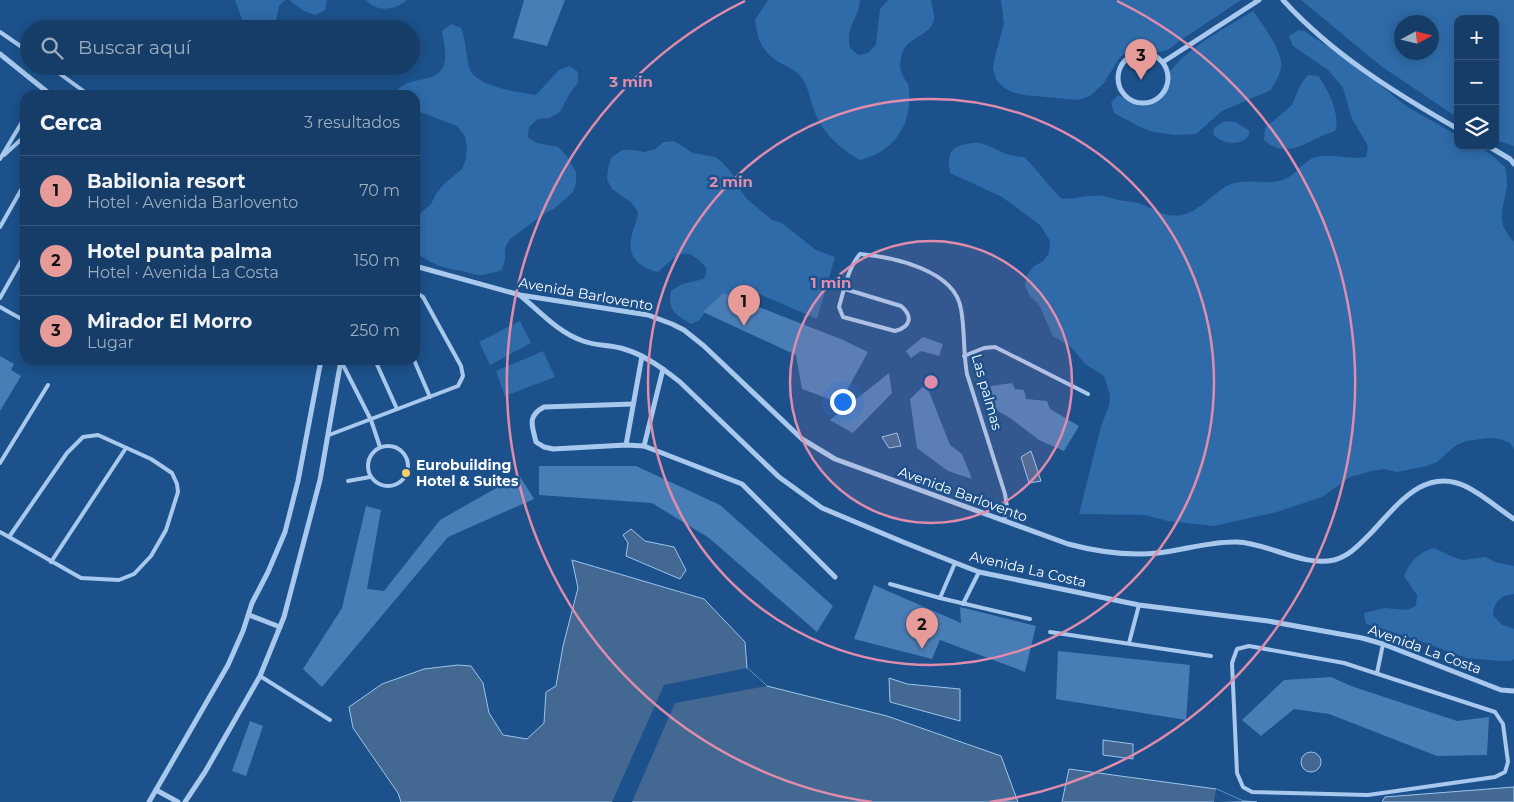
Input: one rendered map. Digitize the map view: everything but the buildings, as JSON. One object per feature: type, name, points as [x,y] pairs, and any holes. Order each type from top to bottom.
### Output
[{"type":"street","points":[[1163,62],[1260,0]]},
{"type":"street","points":[[1283,0],[1305,24],[1362,70],[1454,127]]},
{"type":"street","points":[[1144,52],[1157,56],[1163,62],[1169,77],[1167,87],[1158,99],[1142,104],[1134,102],[1122,93],[1118,83],[1118,74],[1126,59],[1132,55],[1144,52]]},
{"type":"street","points":[[0,54],[20,70]]},
{"type":"street","points":[[26,75],[44,90]]},
{"type":"street","points":[[1495,150],[1512,159],[1514,164]]},
{"type":"street","name":"Avenida Barlovento","points":[[420,266],[520,294],[648,315],[672,324],[684,330],[704,346],[788,426],[818,450],[853,466],[1068,544],[1113,553],[1136,554],[1237,542],[1256,545],[1310,560],[1322,561],[1339,558],[1355,549],[1410,492],[1432,482],[1450,482],[1468,487],[1514,519]]},
{"type":"street","name":"Avenida La Costa","points":[[520,294],[564,332],[584,342],[624,348],[663,369],[680,382],[779,476],[822,508],[979,572],[1139,605],[1268,621],[1335,632],[1383,644],[1501,690],[1514,691]]},
{"type":"street","points":[[626,445],[642,356]]},
{"type":"street","points":[[149,802],[228,665],[284,532],[298,481],[321,365]]},
{"type":"street","points":[[185,802],[205,772],[260,676],[280,627],[305,542],[320,480],[340,365]]},
{"type":"street","points":[[644,446],[663,369]]},
{"type":"street","points":[[633,404],[544,407],[535,412],[531,421],[536,442],[544,447],[553,449],[626,445],[644,446],[742,484],[835,577]]},
{"type":"street","points":[[249,615],[280,627]]},
{"type":"street","points":[[156,790],[178,802]]},
{"type":"lane","points":[[0,32],[20,46]]},
{"type":"lane","points":[[62,75],[83,90]]},
{"type":"lane","points":[[0,159],[20,125]]},
{"type":"lane","points":[[0,159],[20,141]]},
{"type":"lane","points":[[0,227],[20,192]]},
{"type":"lane","name":"Las palmas","points":[[845,289],[901,306],[909,317],[903,329],[896,331],[843,317],[839,307],[854,261],[860,254],[904,263],[936,274],[952,288],[961,307],[967,374],[1005,494],[1007,507],[1004,521]]},
{"type":"lane","points":[[0,298],[20,263]]},
{"type":"lane","points":[[329,435],[458,386],[463,376],[461,366],[420,296]]},
{"type":"lane","points":[[0,307],[20,318]]},
{"type":"lane","points":[[964,356],[984,348],[995,347],[1088,394]]},
{"type":"lane","points":[[344,365],[371,420],[380,447]]},
{"type":"lane","points":[[377,365],[397,409]]},
{"type":"lane","points":[[416,365],[430,397]]},
{"type":"lane","points":[[0,463],[48,385]]},
{"type":"lane","points":[[0,532],[81,578],[119,580],[134,574],[151,556],[166,530],[178,492],[177,484],[172,473],[151,459],[98,435],[83,437],[67,453],[9,537]]},
{"type":"lane","points":[[392,446],[402,451],[408,461],[408,473],[401,483],[390,487],[378,485],[370,477],[367,466],[371,454],[380,447],[392,446]]},
{"type":"lane","points":[[51,562],[126,448]]},
{"type":"lane","points":[[348,481],[370,477]]},
{"type":"lane","points":[[940,598],[955,562]]},
{"type":"lane","points":[[963,604],[979,572]]},
{"type":"lane","points":[[890,584],[963,604],[1030,619]]},
{"type":"lane","points":[[1129,643],[1139,605]]},
{"type":"lane","points":[[1050,632],[1211,656]]},
{"type":"lane","points":[[1377,673],[1383,644]]},
{"type":"lane","points":[[1248,646],[1322,658],[1377,673],[1495,712],[1503,724],[1508,762],[1505,772],[1495,777],[1368,796],[1252,792],[1243,787],[1237,773],[1232,663],[1237,649],[1248,646]]},
{"type":"lane","points":[[260,676],[330,720]]},
{"type":"shaded area","points":[[235,0],[285,0],[279,6],[276,20],[242,20]]},
{"type":"shaded area","points":[[289,0],[327,0],[325,10],[315,15],[304,11]]},
{"type":"shaded area","points":[[366,0],[407,0],[398,6],[387,9],[376,7]]},
{"type":"shaded area","points":[[768,0],[860,0],[849,38],[850,48],[858,55],[868,53],[876,45],[880,9],[888,0],[931,0],[934,20],[931,27],[910,43],[902,54],[900,69],[908,84],[909,104],[900,133],[887,147],[870,157],[860,160],[844,150],[831,138],[816,116],[802,78],[794,70],[777,61],[766,52],[760,41],[755,20]]},
{"type":"shaded area","points":[[1001,0],[1241,0],[1168,50],[1159,52],[1132,50],[1120,57],[1104,83],[1090,96],[1078,100],[1023,95],[1003,87],[996,79],[993,69],[1004,24]]},
{"type":"shaded area","points":[[1301,0],[1514,0],[1514,146],[1499,141],[1499,15],[1454,15],[1454,115],[1381,66]]},
{"type":"shaded area","points":[[1253,11],[1272,38],[1281,62],[1279,74],[1271,90],[1222,111],[1196,134],[1175,135],[1153,132],[1114,113],[1111,103],[1118,95],[1138,103],[1151,101],[1161,92],[1170,72],[1186,55]]},
{"type":"shaded area","points":[[451,24],[461,28],[469,67],[473,74],[488,84],[536,95],[559,70],[570,66],[578,72],[578,83],[570,93],[560,112],[549,118],[538,119],[529,127],[528,137],[537,143],[558,147],[566,155],[576,172],[576,183],[573,192],[555,208],[545,213],[510,239],[505,248],[505,260],[502,270],[490,274],[472,274],[437,265],[420,255],[420,214],[431,204],[444,184],[462,169],[466,159],[467,148],[465,136],[457,126],[420,112],[420,90],[398,90],[406,84],[428,78],[441,71],[445,59],[442,31]]},
{"type":"shaded area","points":[[1298,30],[1304,31],[1351,61],[1406,106],[1454,134],[1454,150],[1484,150],[1505,167],[1507,184],[1502,220],[1504,227],[1514,242],[1514,449],[1510,443],[1500,439],[1489,438],[1466,441],[1455,446],[1437,462],[1427,466],[1397,472],[1384,469],[1350,477],[1322,497],[1277,512],[1214,526],[1168,521],[1145,515],[1079,514],[1101,426],[1109,406],[1110,396],[1104,376],[1085,364],[1071,347],[1053,336],[1039,305],[1030,296],[1025,286],[1027,275],[1049,253],[1050,241],[1040,225],[1002,197],[950,173],[949,158],[956,147],[981,143],[1006,154],[1024,157],[1062,199],[1104,196],[1138,203],[1176,216],[1194,210],[1229,185],[1249,181],[1276,182],[1286,178],[1305,163],[1319,156],[1366,157],[1368,146],[1352,119],[1343,88],[1328,70],[1293,46],[1289,36]]},
{"type":"shaded area","points":[[1308,75],[1318,76],[1326,88],[1335,110],[1335,131],[1290,149],[1273,146],[1264,140],[1265,128],[1292,105],[1301,84]]},
{"type":"shaded area","points":[[1223,122],[1235,122],[1249,130],[1249,135],[1246,139],[1231,143],[1221,140],[1213,134],[1214,128]]},
{"type":"shaded area","points":[[674,141],[693,153],[715,157],[723,163],[738,181],[741,191],[747,199],[772,220],[782,223],[816,250],[835,257],[817,319],[759,294],[721,298],[705,311],[700,320],[691,324],[674,311],[670,303],[671,291],[682,284],[704,279],[707,269],[700,261],[688,254],[677,256],[658,272],[640,264],[631,249],[638,212],[632,203],[612,189],[607,180],[611,158],[622,150],[645,152],[655,149],[664,142]]},
{"type":"shaded area","points":[[520,321],[531,343],[490,365],[479,342]]},
{"type":"shaded area","points":[[543,351],[555,377],[505,396],[496,371]]},
{"type":"shaded area","points":[[897,433],[901,446],[889,448],[882,437]]},
{"type":"shaded area","points":[[1031,451],[1041,481],[1029,483],[1021,457]]},
{"type":"shaded area","points":[[631,529],[645,541],[674,547],[686,570],[680,579],[626,556],[628,543],[623,535]]},
{"type":"shaded area","points":[[1434,548],[1463,560],[1485,557],[1495,562],[1514,566],[1514,594],[1501,598],[1496,603],[1493,615],[1501,624],[1514,629],[1514,659],[1511,661],[1500,661],[1466,658],[1415,639],[1366,624],[1364,613],[1385,608],[1406,610],[1416,606],[1417,595],[1404,576],[1415,558]]},
{"type":"shaded area","points":[[572,560],[704,599],[745,642],[747,668],[767,686],[887,716],[1001,756],[1018,802],[401,802],[398,793],[353,728],[349,707],[382,684],[424,669],[458,665],[471,666],[483,683],[489,713],[503,735],[527,739],[544,723],[546,692],[556,686],[563,646],[578,588]]},
{"type":"shaded area","points":[[889,678],[907,684],[960,689],[960,721],[890,702]]},
{"type":"shaded area","points":[[1103,740],[1133,744],[1133,759],[1103,755]]},
{"type":"shaded area","points":[[1311,752],[1318,755],[1321,762],[1318,769],[1311,772],[1304,769],[1301,762],[1304,755]]},
{"type":"shaded area","points":[[1069,769],[1216,789],[1243,801],[1257,802],[1062,802]]},
{"type":"shaded area","points":[[1514,787],[1514,802],[1382,802],[1385,797]]},
{"type":"pier","points":[[747,668],[767,686],[675,703],[632,802],[612,802],[664,685]]},
{"type":"pier","points":[[1216,789],[1243,801],[1214,802]]},
{"type":"place","name":"Mirador El Morro","points":[[1141,80]]},
{"type":"place","name":"Babilonia resort","points":[[744,326]]},
{"type":"place","name":"Eurobuilding Hotel & Suites","points":[[406,473]]},
{"type":"place","name":"Hotel punta palma","points":[[922,649]]}]
